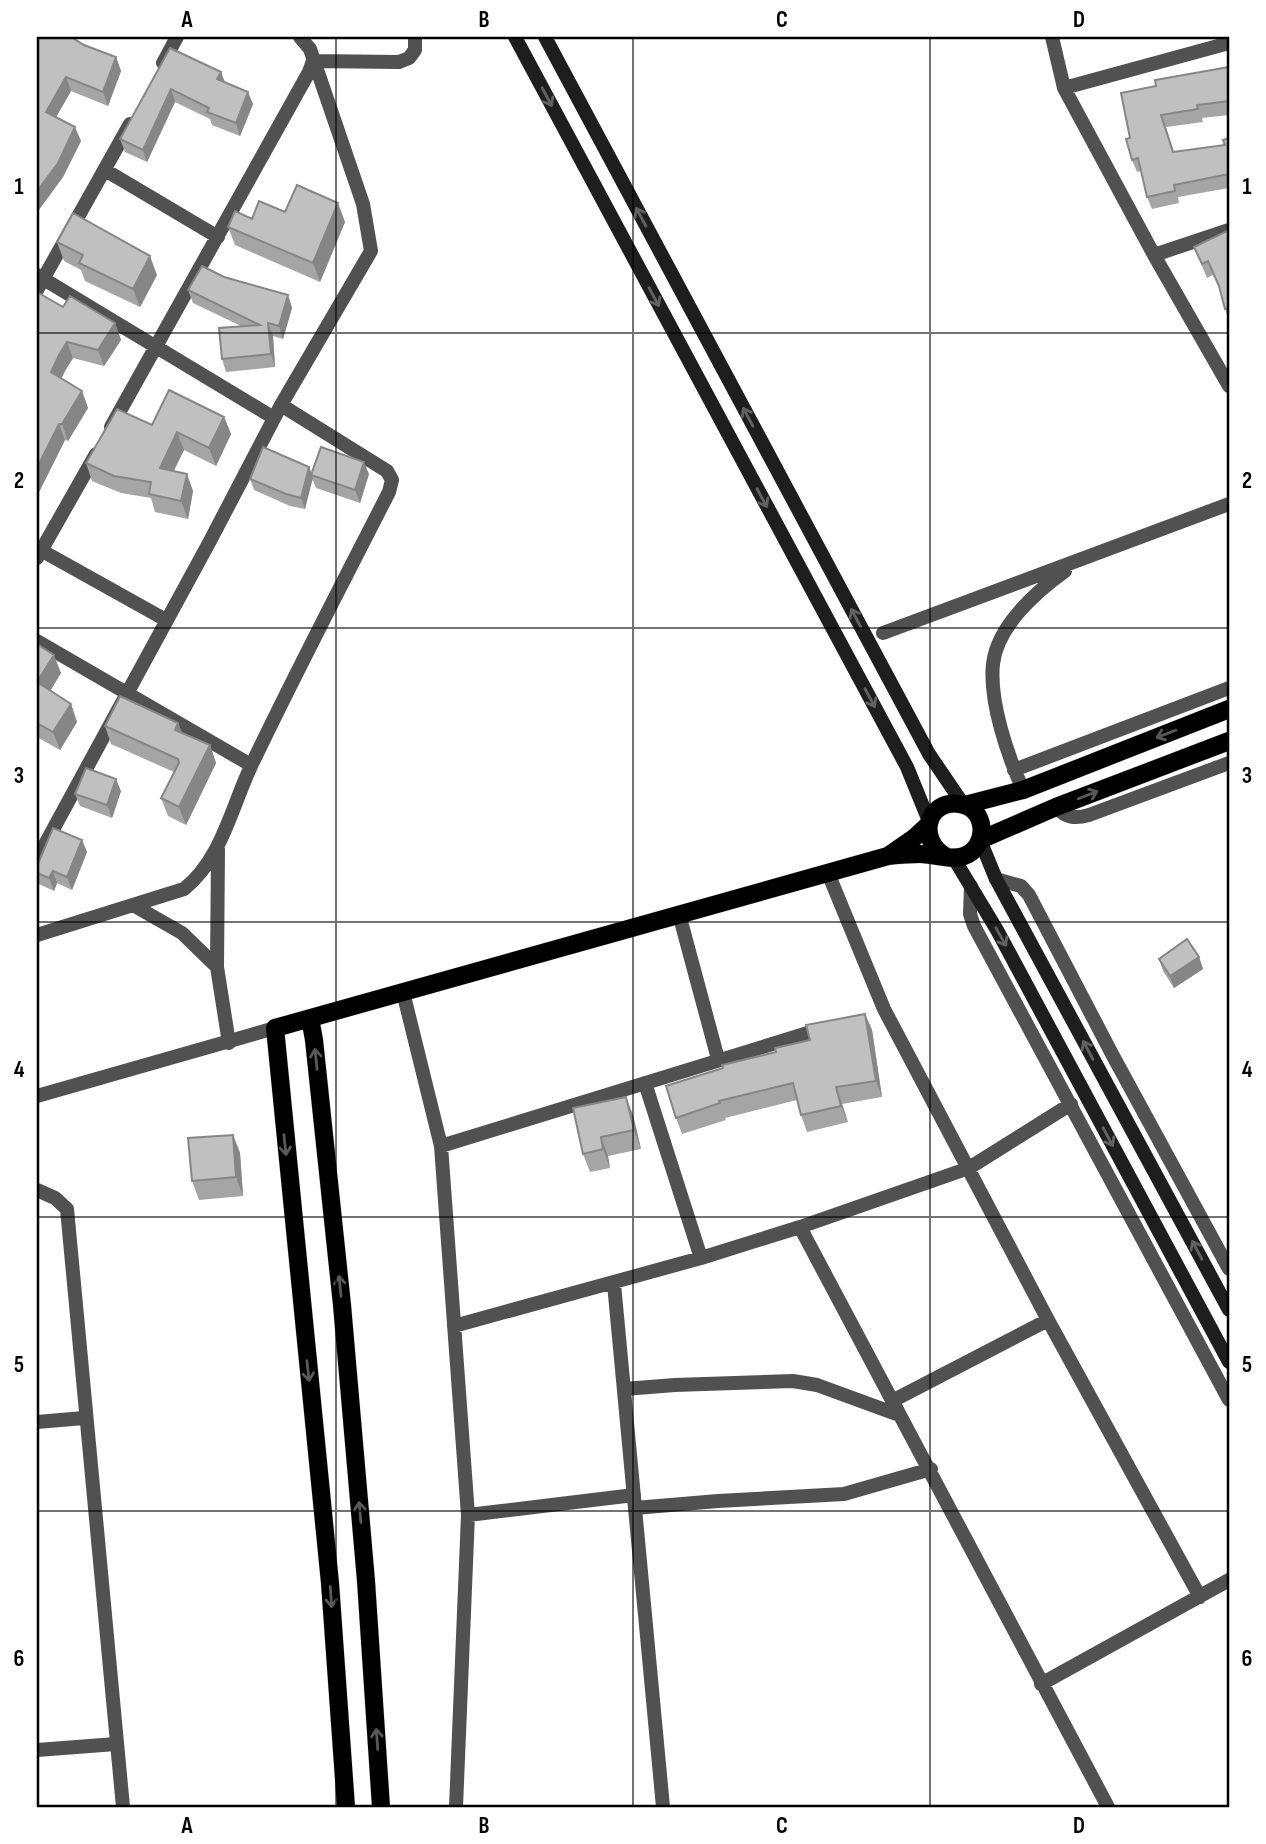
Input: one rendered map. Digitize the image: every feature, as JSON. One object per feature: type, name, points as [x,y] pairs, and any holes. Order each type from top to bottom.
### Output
[{"type":"main road","points":[[515,37],[906,767],[929,822],[929,838],[933,846],[950,857],[997,930],[1229,1362]]},
{"type":"main road","points":[[346,1807],[330,1584],[275,1028],[888,856],[966,856],[980,840],[982,825],[978,816],[964,805],[929,754],[545,37]]},
{"type":"main road","points":[[888,856],[914,838],[940,807],[948,804],[964,805],[1023,790],[1229,709]]},
{"type":"main road","points":[[980,840],[1056,807],[1229,741]]},
{"type":"main road","points":[[980,840],[996,880],[1229,1310]]},
{"type":"main road","points":[[310,1018],[352,1416],[381,1807]]},
{"type":"street","points":[[158,73],[177,37]]},
{"type":"street","points":[[37,859],[278,411],[371,251],[363,204],[310,49],[300,37]]},
{"type":"street","points":[[313,61],[399,62],[409,58],[415,50],[415,37]]},
{"type":"street","points":[[1052,37],[1064,88],[1154,255],[1229,386]]},
{"type":"street","points":[[1064,88],[1229,43]]},
{"type":"street","points":[[166,620],[38,552],[158,347],[313,61]]},
{"type":"street","points":[[37,935],[184,889],[208,865],[251,765],[389,492],[392,480],[387,471],[39,281],[138,110]]},
{"type":"street","points":[[105,170],[218,237]]},
{"type":"street","points":[[1154,255],[1229,230]]},
{"type":"street","points":[[883,633],[1229,504]]},
{"type":"street","points":[[1023,790],[1004,744],[993,664],[998,645],[1017,616],[1055,578],[1078,562]]},
{"type":"street","points":[[37,641],[251,765]]},
{"type":"street","points":[[1014,769],[1229,688]]},
{"type":"street","points":[[1056,807],[1062,814],[1070,817],[1089,816],[1229,763]]},
{"type":"street","points":[[218,844],[218,967],[229,1043]]},
{"type":"street","points":[[828,873],[877,1011],[969,1168],[1048,1321],[1200,1597]]},
{"type":"street","points":[[996,880],[1021,886],[1029,895],[1229,1269]]},
{"type":"street","points":[[971,886],[970,914],[974,926],[1229,1400]]},
{"type":"street","points":[[133,905],[182,933],[218,967]]},
{"type":"street","points":[[679,914],[718,1059]]},
{"type":"street","points":[[403,992],[441,1146],[468,1515],[456,1807]]},
{"type":"street","points":[[441,1146],[832,1025]]},
{"type":"street","points":[[37,1096],[275,1028]]},
{"type":"street","points":[[645,1083],[701,1258]]},
{"type":"street","points":[[454,1326],[701,1258],[800,1227],[969,1168],[1071,1104]]},
{"type":"street","points":[[37,1190],[55,1198],[67,1209],[122,1807]]},
{"type":"street","points":[[800,1227],[1108,1807]]},
{"type":"street","points":[[614,1284],[663,1807]]},
{"type":"street","points":[[892,1401],[1048,1321]]},
{"type":"street","points":[[624,1389],[793,1381],[817,1385],[900,1415]]},
{"type":"street","points":[[37,1422],[85,1418]]},
{"type":"street","points":[[468,1515],[634,1502],[700,1502],[844,1494],[930,1469]]},
{"type":"street","points":[[1041,1684],[1229,1580]]},
{"type":"street","points":[[37,1750],[116,1744]]},
{"type":"building","points":[[37,37],[71,37],[116,57],[103,92],[66,77],[46,112],[75,127],[58,163],[37,191]]},
{"type":"building","points":[[170,48],[221,72],[217,79],[248,92],[236,123],[207,112],[209,108],[171,89],[143,150],[120,139]]},
{"type":"building","points":[[1229,67],[1229,101],[1197,105],[1198,109],[1161,115],[1173,152],[1225,145],[1223,140],[1229,138],[1229,174],[1174,185],[1175,191],[1147,197],[1138,158],[1132,160],[1126,139],[1130,138],[1121,93],[1156,86],[1155,80]]},
{"type":"building","points":[[297,185],[338,203],[313,263],[228,227],[235,211],[252,219],[259,201],[285,212]]},
{"type":"building","points":[[73,213],[150,256],[133,289],[79,263],[83,255],[57,242]]},
{"type":"building","points":[[1229,230],[1229,308],[1225,309],[1208,261],[1202,264],[1194,247]]},
{"type":"building","points":[[202,266],[224,277],[288,295],[279,326],[268,323],[271,354],[222,359],[219,328],[260,325],[188,290]]},
{"type":"building","points":[[37,292],[63,307],[70,296],[115,323],[98,350],[67,342],[59,355],[51,372],[82,391],[62,424],[59,424],[37,468]]},
{"type":"building","points":[[169,390],[224,417],[209,448],[177,432],[160,468],[187,474],[181,501],[149,494],[151,482],[114,476],[86,463],[117,409],[152,425]]},
{"type":"building","points":[[263,447],[309,467],[301,498],[250,479]]},
{"type":"building","points":[[321,447],[364,462],[355,490],[311,475]]},
{"type":"building","points":[[37,644],[54,655],[37,682]]},
{"type":"building","points":[[37,682],[71,704],[53,732],[37,723]]},
{"type":"building","points":[[120,696],[178,723],[175,730],[210,745],[179,807],[161,798],[179,763],[178,759],[105,726]]},
{"type":"building","points":[[86,768],[116,779],[107,805],[75,794]]},
{"type":"building","points":[[53,828],[82,840],[67,877],[53,871],[49,878],[37,873],[37,866]]},
{"type":"building","points":[[1187,939],[1199,957],[1170,976],[1159,959]]},
{"type":"building","points":[[865,1014],[876,1081],[836,1087],[841,1106],[801,1115],[793,1083],[719,1101],[720,1103],[676,1118],[666,1086],[723,1068],[722,1065],[776,1052],[775,1048],[810,1040],[806,1025]]},
{"type":"building","points":[[626,1097],[634,1130],[601,1137],[603,1149],[583,1154],[573,1108]]},
{"type":"building","points":[[233,1135],[236,1177],[192,1181],[188,1138]]}]
